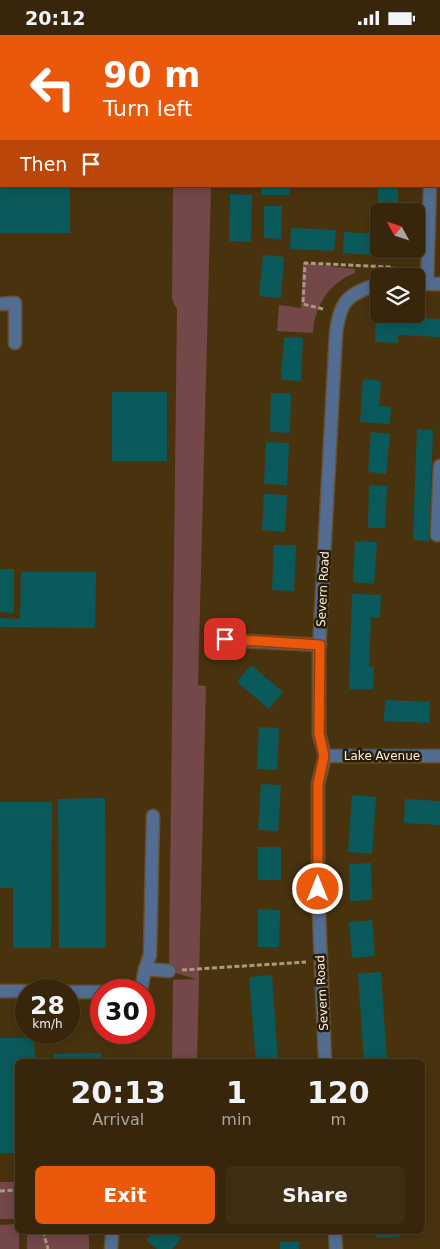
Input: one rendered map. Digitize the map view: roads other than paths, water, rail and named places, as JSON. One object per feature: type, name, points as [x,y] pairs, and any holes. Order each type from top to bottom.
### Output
[{"type":"street","points":[[428,284],[430,187]]},
{"type":"street","name":"Severn Road","points":[[325,1059],[318,889],[318,784],[324,756],[319,733],[320,645],[336,333],[338,314],[347,299],[370,287]]},
{"type":"street","points":[[0,304],[15,303],[15,343]]},
{"type":"street","points":[[437,535],[440,467]]},
{"type":"street","points":[[225,639],[320,645]]},
{"type":"street","name":"Lake Avenue","points":[[324,756],[440,756]]},
{"type":"street","points":[[143,979],[150,955],[153,816]]},
{"type":"street","points":[[145,969],[169,971]]},
{"type":"street","points":[[0,991],[15,991]]},
{"type":"street","points":[[335,1234],[336,1249]]},
{"type":"street","points":[[111,1249],[112,1236]]}]
